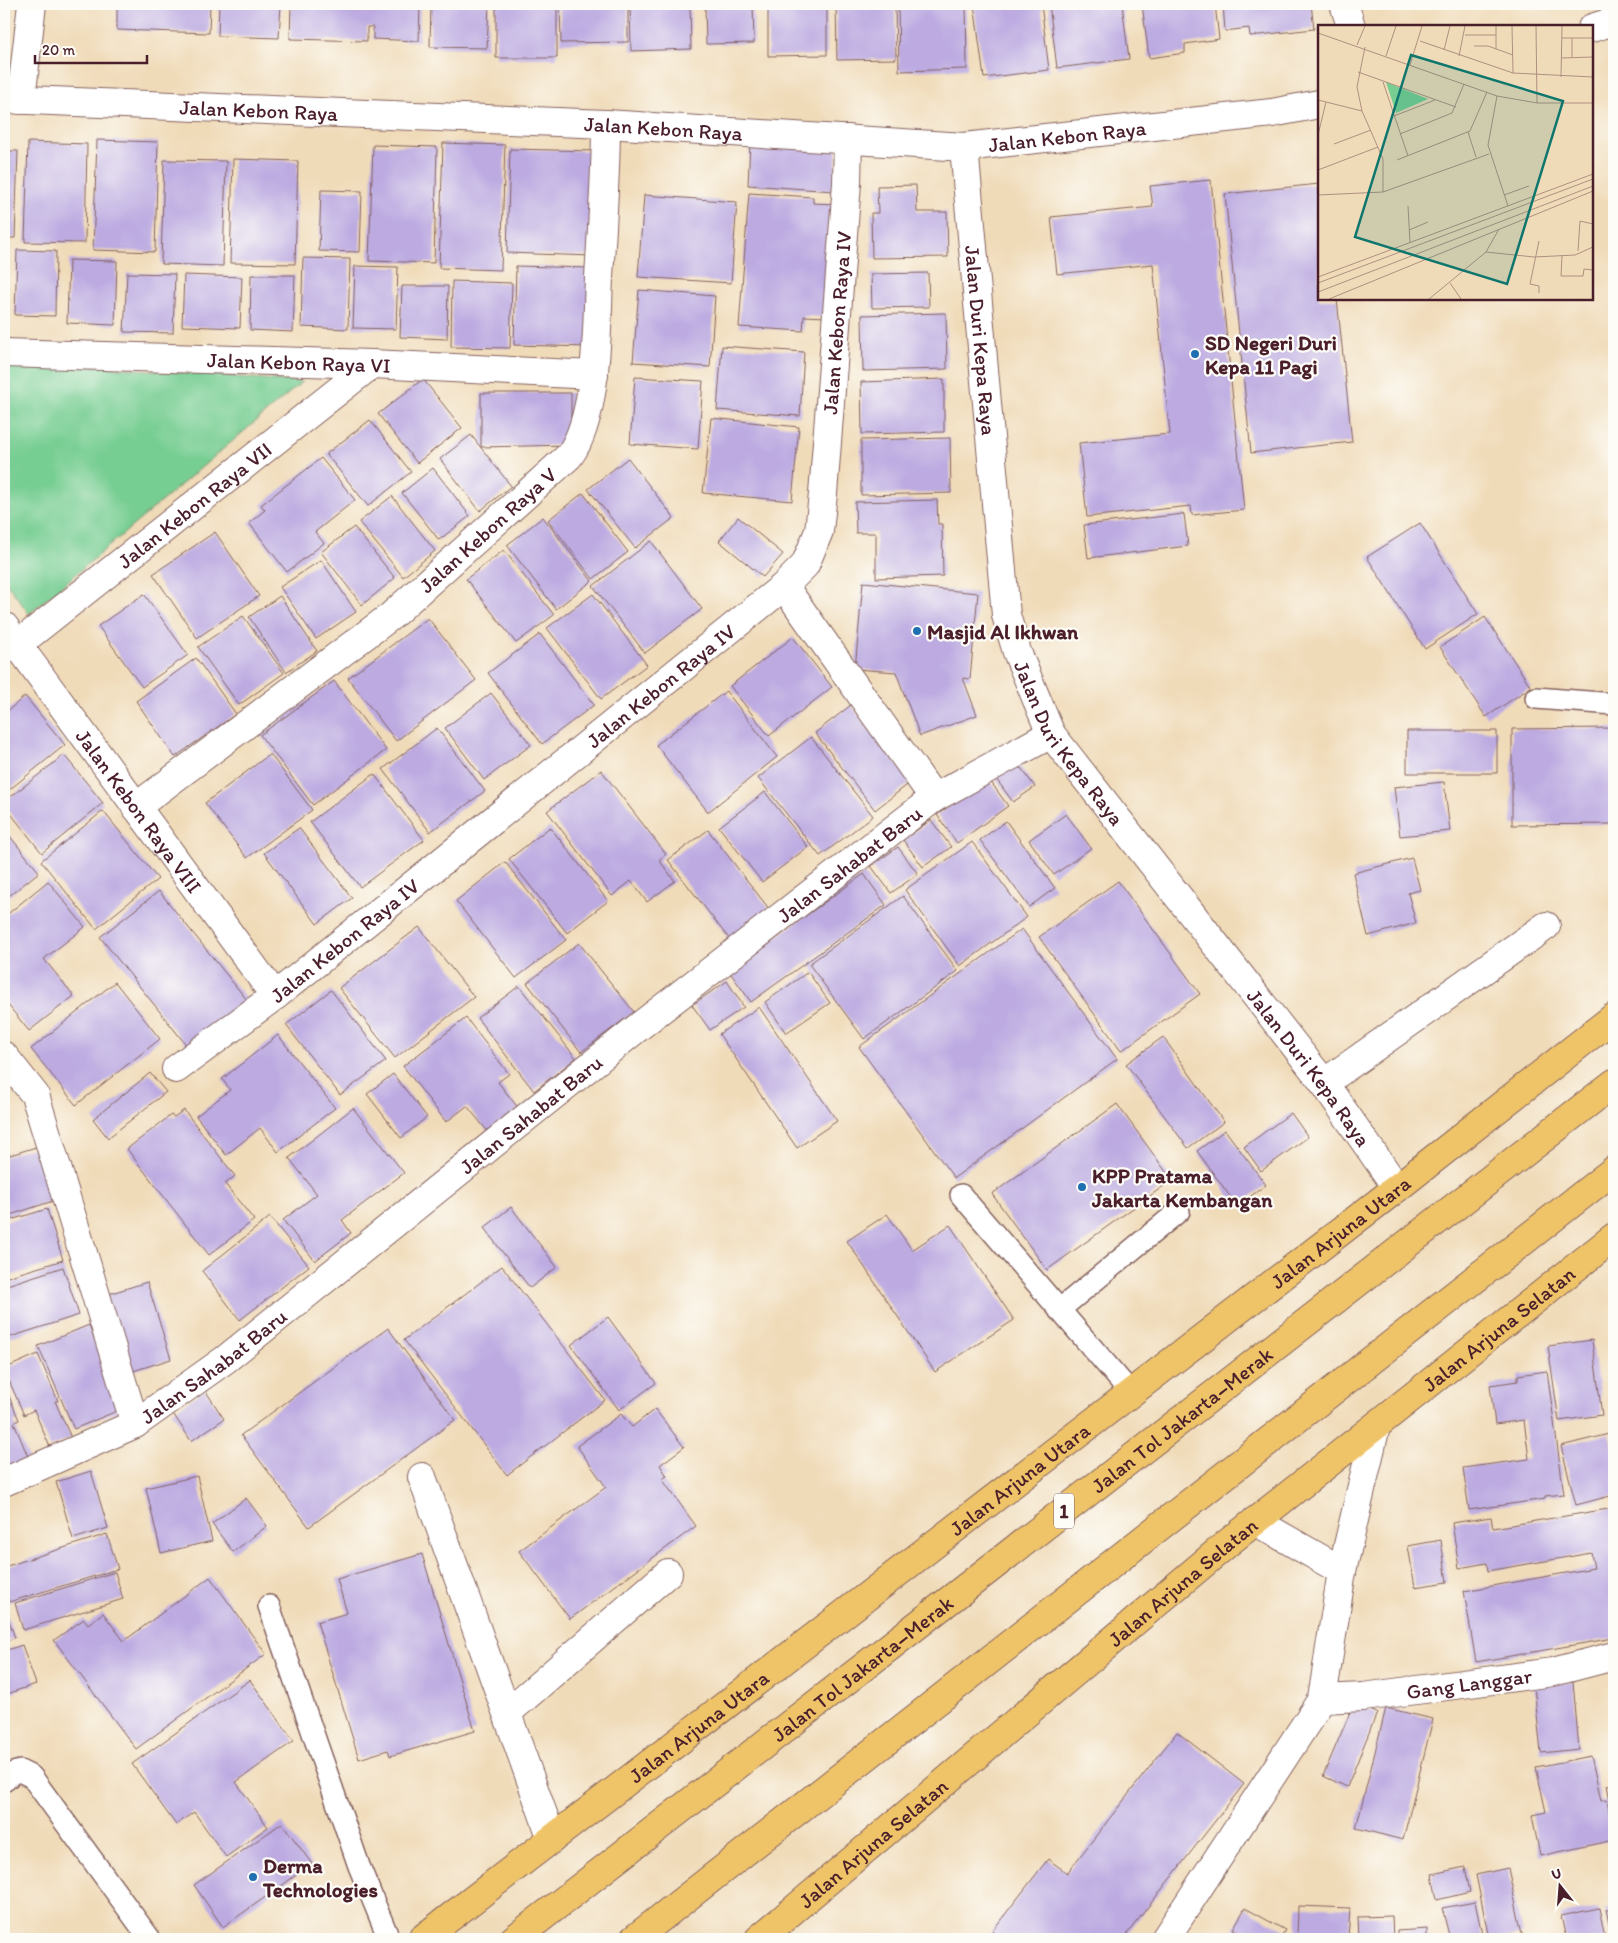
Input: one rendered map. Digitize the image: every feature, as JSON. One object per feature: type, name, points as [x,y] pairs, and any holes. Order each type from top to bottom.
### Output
[{"type":"main road","name":"Jalan Arjuna Utara","points":[[422,1939],[1397,1188],[1614,1017]]},
{"type":"main road","name":"Jalan Tol Jakarta–Merak","points":[[514,1939],[1614,1083]]},
{"type":"main road","points":[[634,1939],[1614,1170]]},
{"type":"main road","name":"Jalan Arjuna Selatan","points":[[759,1939],[1255,1521],[1614,1237]]},
{"type":"street","points":[[12,99],[32,4]]},
{"type":"street","points":[[1344,4],[1351,25]]},
{"type":"street","points":[[1593,28],[1614,22]]},
{"type":"street","name":"Jalan Kebon Raya","points":[[12,99],[606,124],[964,147],[1272,113],[1318,104]]},
{"type":"street","name":"Jalan Kebon Raya V","points":[[136,807],[391,616],[569,456],[582,434],[594,374],[606,166],[606,124]]},
{"type":"street","name":"Jalan Kebon Raya IV","points":[[176,1069],[275,996],[784,586],[805,565],[819,531],[843,231],[848,139]]},
{"type":"street","name":"Jalan Duri Kepa Raya","points":[[964,147],[1006,616],[1043,738],[1324,1083],[1397,1188]]},
{"type":"street","name":"Jalan Kebon Raya VI","points":[[4,353],[372,364],[594,374]]},
{"type":"street","name":"Jalan Kebon Raya VII","points":[[10,636],[372,364]]},
{"type":"street","points":[[784,586],[934,798]]},
{"type":"street","name":"Jalan Kebon Raya VIII","points":[[10,636],[275,996]]},
{"type":"street","name":"Jalan Sahabat Baru","points":[[4,1482],[135,1424],[226,1359],[633,1032],[934,798],[1043,738]]},
{"type":"street","points":[[1324,1083],[1546,926]]},
{"type":"street","points":[[4,1056],[35,1095],[135,1424]]},
{"type":"street","points":[[1165,1939],[1322,1699],[1331,1565],[1376,1426]]},
{"type":"street","points":[[422,1477],[552,1839]]},
{"type":"street","points":[[1255,1521],[1331,1565]]},
{"type":"street","points":[[506,1713],[668,1572]]},
{"type":"street","name":"Gang Langgar","points":[[1322,1699],[1363,1698],[1553,1672],[1614,1656]]},
{"type":"lane","points":[[1536,698],[1614,704]]},
{"type":"lane","points":[[961,1195],[1130,1393]]},
{"type":"lane","points":[[1059,1310],[1179,1211]]},
{"type":"lane","points":[[269,1606],[359,1866],[388,1939]]},
{"type":"lane","points":[[4,1781],[12,1773],[20,1771],[32,1778],[150,1939]]},
{"type":"green space","points":[[4,359],[302,382],[29,614],[4,579]]},
{"type":"building","points":[[117,4],[210,4],[209,33],[117,30]]},
{"type":"building","points":[[219,4],[281,4],[279,38],[218,36]]},
{"type":"building","points":[[291,4],[420,4],[419,41],[373,39],[373,27],[367,27],[367,41],[290,39]]},
{"type":"building","points":[[431,4],[489,4],[487,48],[430,47]]},
{"type":"building","points":[[496,4],[557,4],[557,58],[496,58]]},
{"type":"building","points":[[560,4],[628,4],[628,42],[561,43]]},
{"type":"building","points":[[630,4],[690,4],[691,49],[631,51]]},
{"type":"building","points":[[705,4],[753,4],[754,43],[706,44]]},
{"type":"building","points":[[768,4],[827,4],[827,55],[768,56]]},
{"type":"building","points":[[836,4],[895,4],[896,59],[837,60]]},
{"type":"building","points":[[898,4],[966,4],[967,69],[899,71]]},
{"type":"building","points":[[974,4],[1041,4],[1049,70],[984,78]]},
{"type":"building","points":[[1049,4],[1122,4],[1129,59],[1057,68]]},
{"type":"building","points":[[1142,4],[1215,4],[1219,39],[1185,44],[1185,53],[1149,58]]},
{"type":"building","points":[[1223,4],[1311,4],[1314,29],[1250,36],[1249,28],[1225,31]]},
{"type":"building","points":[[97,140],[158,142],[155,252],[93,250]]},
{"type":"building","points":[[28,142],[87,144],[85,243],[25,242]]},
{"type":"building","points":[[443,143],[505,145],[501,270],[439,268]]},
{"type":"building","points":[[750,143],[837,149],[834,191],[748,185]]},
{"type":"building","points":[[373,145],[437,147],[434,263],[369,261]]},
{"type":"building","points":[[510,149],[596,151],[593,256],[507,253]]},
{"type":"building","points":[[4,151],[18,151],[15,238],[4,238]]},
{"type":"building","points":[[233,159],[298,161],[295,264],[230,263]]},
{"type":"building","points":[[164,160],[226,161],[223,266],[161,264]]},
{"type":"building","name":"SD Negeri Duri Kepa 11 Pagi","points":[[1211,180],[1244,510],[1192,515],[1191,506],[1087,517],[1079,443],[1170,434],[1153,264],[1057,274],[1051,217],[1153,207],[1150,186]]},
{"type":"building","points":[[1318,184],[1318,300],[1337,300],[1352,442],[1251,453],[1225,194]]},
{"type":"building","points":[[916,185],[917,212],[947,212],[948,257],[872,258],[871,213],[878,213],[877,186]]},
{"type":"building","points":[[321,190],[362,191],[360,252],[319,251]]},
{"type":"building","points":[[749,193],[813,197],[813,203],[835,204],[827,317],[804,316],[803,331],[739,327]]},
{"type":"building","points":[[644,195],[737,202],[731,283],[638,277]]},
{"type":"building","points":[[17,250],[56,251],[55,316],[15,315]]},
{"type":"building","points":[[303,258],[350,259],[348,329],[301,327]]},
{"type":"building","points":[[69,260],[117,261],[115,325],[67,323]]},
{"type":"building","points":[[355,266],[398,267],[396,329],[353,328]]},
{"type":"building","points":[[516,266],[590,268],[588,347],[514,345]]},
{"type":"building","points":[[127,273],[175,274],[173,333],[124,332]]},
{"type":"building","points":[[928,273],[929,307],[872,308],[871,274]]},
{"type":"building","points":[[184,275],[242,277],[240,328],[182,326]]},
{"type":"building","points":[[251,275],[295,275],[293,332],[250,330]]},
{"type":"building","points":[[452,281],[512,283],[510,348],[451,347]]},
{"type":"building","points":[[402,286],[448,286],[447,339],[400,337]]},
{"type":"building","points":[[639,290],[715,296],[710,367],[633,362]]},
{"type":"building","points":[[946,313],[947,369],[863,371],[862,315]]},
{"type":"building","points":[[722,346],[804,352],[800,416],[717,410]]},
{"type":"building","points":[[635,377],[703,381],[698,449],[630,444]]},
{"type":"building","points":[[423,379],[462,428],[417,463],[378,414]]},
{"type":"building","points":[[944,379],[944,432],[862,434],[861,382]]},
{"type":"building","points":[[481,393],[571,393],[571,445],[481,447]]},
{"type":"building","points":[[711,418],[799,427],[792,501],[703,493]]},
{"type":"building","points":[[370,420],[411,472],[368,506],[326,454]]},
{"type":"building","points":[[471,435],[511,486],[480,511],[440,459]]},
{"type":"building","points":[[950,438],[951,493],[861,495],[861,440]]},
{"type":"building","points":[[321,458],[355,500],[315,532],[324,543],[287,572],[249,523],[265,510],[261,505]]},
{"type":"building","points":[[628,458],[674,518],[635,548],[588,489]]},
{"type":"building","points":[[433,468],[470,516],[439,540],[402,493]]},
{"type":"building","points":[[583,493],[628,552],[593,579],[548,520]]},
{"type":"building","points":[[392,496],[435,551],[403,577],[359,522]]},
{"type":"building","points":[[937,500],[938,524],[942,524],[943,576],[876,578],[876,533],[856,533],[855,502]]},
{"type":"building","points":[[1184,514],[1188,546],[1088,558],[1084,525]]},
{"type":"building","points":[[543,517],[592,581],[556,609],[507,545]]},
{"type":"building","points":[[738,517],[783,554],[763,577],[719,541]]},
{"type":"building","points":[[1420,523],[1478,614],[1425,649],[1367,557]]},
{"type":"building","points":[[354,527],[395,578],[362,605],[321,552]]},
{"type":"building","points":[[215,532],[259,596],[197,638],[153,574]]},
{"type":"building","points":[[651,541],[702,609],[645,653],[593,586]]},
{"type":"building","points":[[504,550],[554,615],[516,643],[466,579]]},
{"type":"building","points":[[321,560],[356,612],[316,639],[280,587]]},
{"type":"building","name":"Masjid Al Ikhwan","points":[[863,582],[978,593],[970,679],[963,678],[977,715],[920,736],[896,672],[855,669]]},
{"type":"building","points":[[144,594],[188,655],[142,687],[98,626]]},
{"type":"building","points":[[593,594],[647,665],[601,699],[547,628]]},
{"type":"building","points":[[280,596],[317,651],[286,672],[249,617]]},
{"type":"building","points":[[243,616],[284,673],[239,705],[198,647]]},
{"type":"building","points":[[1485,617],[1531,687],[1486,717],[1440,647]]},
{"type":"building","points":[[428,618],[476,680],[396,741],[348,678]]},
{"type":"building","points":[[540,634],[594,705],[542,744],[488,673]]},
{"type":"building","points":[[793,637],[832,687],[769,736],[730,686]]},
{"type":"building","points":[[196,658],[236,714],[175,757],[136,701]]},
{"type":"building","points":[[334,681],[386,750],[313,805],[260,735]]},
{"type":"building","points":[[726,691],[777,757],[708,812],[656,745]]},
{"type":"building","points":[[491,693],[531,745],[484,780],[445,728]]},
{"type":"building","points":[[25,696],[65,745],[4,794],[4,714]]},
{"type":"building","points":[[851,705],[911,782],[875,810],[815,733]]},
{"type":"building","points":[[437,728],[485,791],[430,832],[383,769]]},
{"type":"building","points":[[1614,728],[1614,824],[1512,825],[1512,729]]},
{"type":"building","points":[[1407,731],[1497,731],[1497,773],[1407,773]]},
{"type":"building","points":[[811,737],[873,816],[820,856],[758,778]]},
{"type":"building","points":[[270,754],[312,810],[247,858],[205,803]]},
{"type":"building","points":[[64,755],[103,803],[42,853],[4,805],[4,802]]},
{"type":"building","points":[[1016,761],[1035,787],[1013,802],[994,776]]},
{"type":"building","points":[[601,770],[666,854],[659,860],[675,881],[647,902],[631,881],[612,896],[547,811]]},
{"type":"building","points":[[374,774],[424,840],[360,887],[310,822]]},
{"type":"building","points":[[988,778],[1008,806],[957,843],[937,815]]},
{"type":"building","points":[[1444,782],[1450,831],[1400,836],[1394,787]]},
{"type":"building","points":[[765,792],[808,847],[762,882],[719,827]]},
{"type":"building","points":[[103,811],[158,879],[96,929],[41,861]]},
{"type":"building","points":[[1066,814],[1091,848],[1054,875],[1029,840]]},
{"type":"building","points":[[931,820],[951,847],[923,867],[903,840]]},
{"type":"building","points":[[1006,821],[1055,888],[1029,907],[980,840]]},
{"type":"building","points":[[550,827],[608,901],[567,933],[509,859]]},
{"type":"building","points":[[299,828],[352,898],[317,924],[264,853]]},
{"type":"building","points":[[4,829],[39,872],[4,900]]},
{"type":"building","points":[[708,830],[770,910],[730,940],[668,860]]},
{"type":"building","points":[[972,842],[1027,917],[960,966],[905,890]]},
{"type":"building","points":[[898,847],[918,874],[891,893],[871,866]]},
{"type":"building","points":[[1412,858],[1420,890],[1408,893],[1416,923],[1368,936],[1353,873]]},
{"type":"building","points":[[505,862],[566,940],[516,978],[456,901]]},
{"type":"building","points":[[864,874],[886,905],[751,1002],[729,971]]},
{"type":"building","points":[[48,881],[85,927],[44,959],[74,996],[29,1031],[4,1000],[4,917]]},
{"type":"building","points":[[1118,881],[1200,994],[1121,1051],[1039,937]]},
{"type":"building","points":[[159,891],[247,1000],[188,1047],[100,937]]},
{"type":"building","points":[[903,896],[958,971],[864,1039],[809,964]]},
{"type":"building","points":[[419,927],[474,997],[395,1058],[339,988]]},
{"type":"building","points":[[1022,929],[1117,1059],[954,1178],[859,1047]]},
{"type":"building","points":[[579,943],[634,1012],[581,1052],[527,983]]},
{"type":"building","points":[[808,972],[830,1003],[786,1033],[765,1002]]},
{"type":"building","points":[[727,981],[744,1007],[710,1030],[692,1005]]},
{"type":"building","points":[[115,982],[160,1039],[76,1105],[31,1049]]},
{"type":"building","points":[[519,986],[576,1058],[534,1091],[477,1018]]},
{"type":"building","points":[[331,990],[386,1061],[340,1095],[286,1025]]},
{"type":"building","points":[[759,1007],[837,1121],[797,1148],[719,1034]]},
{"type":"building","points":[[466,1018],[509,1074],[498,1082],[519,1109],[489,1133],[467,1106],[446,1122],[403,1066]]},
{"type":"building","points":[[278,1035],[335,1108],[278,1152],[260,1128],[226,1155],[196,1116],[230,1090],[222,1079]]},
{"type":"building","points":[[1163,1037],[1224,1122],[1188,1148],[1126,1064]]},
{"type":"building","points":[[150,1073],[166,1092],[108,1138],[93,1119]]},
{"type":"building","points":[[393,1074],[427,1117],[401,1138],[367,1094]]},
{"type":"building","name":"KPP Pratama Jakarta Kembangan","points":[[1117,1104],[1172,1180],[1047,1270],[992,1194]]},
{"type":"building","points":[[353,1108],[404,1173],[342,1220],[351,1233],[315,1261],[283,1220],[317,1194],[289,1158]]},
{"type":"building","points":[[184,1110],[235,1176],[225,1184],[254,1220],[209,1255],[127,1149],[171,1115],[174,1117]]},
{"type":"building","points":[[1291,1113],[1308,1137],[1261,1171],[1244,1147]]},
{"type":"building","points":[[1225,1130],[1266,1185],[1237,1206],[1197,1151]]},
{"type":"building","points":[[36,1147],[53,1201],[4,1217],[4,1157]]},
{"type":"building","points":[[511,1207],[557,1267],[530,1288],[484,1228]]},
{"type":"building","points":[[47,1209],[63,1260],[4,1278],[4,1222]]},
{"type":"building","points":[[887,1214],[912,1250],[950,1225],[1014,1320],[935,1372],[847,1241]]},
{"type":"building","points":[[270,1217],[309,1266],[240,1320],[202,1271]]},
{"type":"building","points":[[502,1266],[605,1400],[507,1475],[404,1340]]},
{"type":"building","points":[[63,1267],[79,1315],[4,1339],[4,1286]]},
{"type":"building","points":[[147,1282],[171,1359],[124,1374],[99,1297]]},
{"type":"building","points":[[608,1317],[656,1383],[619,1410],[571,1345]]},
{"type":"building","points":[[89,1325],[124,1408],[74,1429],[38,1346]]},
{"type":"building","points":[[388,1328],[455,1420],[309,1527],[241,1435]]},
{"type":"building","points":[[1592,1340],[1602,1415],[1559,1421],[1548,1346]]},
{"type":"building","points":[[38,1354],[71,1438],[50,1447],[34,1410],[24,1415],[4,1369]]},
{"type":"building","points":[[1547,1371],[1564,1494],[1545,1496],[1545,1499],[1469,1510],[1463,1468],[1529,1459],[1524,1420],[1495,1424],[1490,1385],[1518,1381],[1518,1375]]},
{"type":"building","points":[[4,1384],[19,1420],[14,1423],[29,1459],[4,1470]]},
{"type":"building","points":[[205,1390],[224,1419],[191,1441],[172,1412]]},
{"type":"building","points":[[655,1409],[684,1447],[660,1465],[667,1476],[662,1479],[696,1526],[570,1619],[519,1551],[606,1487],[577,1446],[621,1414],[632,1427]]},
{"type":"building","points":[[1609,1434],[1614,1452],[1614,1495],[1576,1505],[1561,1446]]},
{"type":"building","points":[[91,1471],[108,1528],[73,1539],[56,1482]]},
{"type":"building","points":[[197,1476],[212,1541],[161,1553],[146,1488]]},
{"type":"building","points":[[246,1498],[267,1526],[233,1552],[212,1524]]},
{"type":"building","points":[[1614,1509],[1614,1638],[1476,1662],[1464,1591],[1594,1568],[1591,1553],[1488,1571],[1487,1563],[1459,1568],[1452,1523],[1491,1517],[1493,1528]]},
{"type":"building","points":[[107,1534],[118,1569],[9,1602],[4,1584],[4,1567]]},
{"type":"building","points":[[1441,1540],[1447,1582],[1415,1587],[1408,1546]]},
{"type":"building","points":[[422,1554],[475,1731],[390,1756],[388,1750],[359,1759],[317,1622],[347,1613],[337,1579]]},
{"type":"building","points":[[115,1572],[123,1599],[23,1630],[15,1603]]},
{"type":"building","points":[[210,1577],[266,1654],[136,1749],[54,1640],[84,1619],[88,1624],[103,1613],[124,1641]]},
{"type":"building","points":[[4,1606],[15,1638],[4,1642]]},
{"type":"building","points":[[22,1645],[36,1684],[4,1695],[4,1651]]},
{"type":"building","points":[[250,1680],[294,1741],[236,1782],[268,1827],[226,1857],[194,1812],[176,1825],[132,1764]]},
{"type":"building","points":[[1573,1682],[1579,1749],[1541,1753],[1534,1686]]},
{"type":"building","points":[[1354,1703],[1377,1713],[1347,1787],[1323,1776]]},
{"type":"building","points":[[1386,1708],[1433,1719],[1403,1840],[1356,1828]]},
{"type":"building","points":[[1177,1732],[1244,1784],[1123,1939],[986,1939],[1048,1859],[1067,1873]]},
{"type":"building","points":[[1591,1756],[1601,1801],[1607,1800],[1614,1840],[1540,1856],[1532,1815],[1546,1812],[1536,1767]]},
{"type":"building","points":[[1614,1784],[1614,1817],[1613,1817],[1607,1785]]},
{"type":"building","points":[[282,1823],[312,1864],[223,1927],[194,1885]]},
{"type":"building","points":[[1465,1867],[1470,1892],[1437,1900],[1432,1874]]},
{"type":"building","points":[[1508,1868],[1522,1934],[1500,1939],[1489,1939],[1476,1875]]},
{"type":"building","points":[[1475,1902],[1483,1939],[1450,1939],[1442,1908]]},
{"type":"building","points":[[1298,1906],[1350,1908],[1348,1939],[1297,1939]]},
{"type":"building","points":[[1245,1908],[1285,1930],[1280,1939],[1253,1939],[1233,1929]]},
{"type":"building","points":[[1599,1908],[1605,1939],[1566,1939],[1561,1916]]},
{"type":"building","points":[[1614,1908],[1614,1939],[1612,1939],[1606,1909]]},
{"type":"building","points":[[1392,1916],[1393,1939],[1359,1939],[1358,1917]]},
{"type":"building","points":[[1427,1929],[1427,1939],[1397,1939],[1397,1931]]},
{"type":"place","name":"SD Negeri Duri Kepa 11 Pagi","points":[[1195,354]]},
{"type":"place","name":"Masjid Al Ikhwan","points":[[917,631]]},
{"type":"place","name":"KPP Pratama Jakarta Kembangan","points":[[1082,1187]]},
{"type":"place","name":"Derma Technologies","points":[[253,1877]]}]
